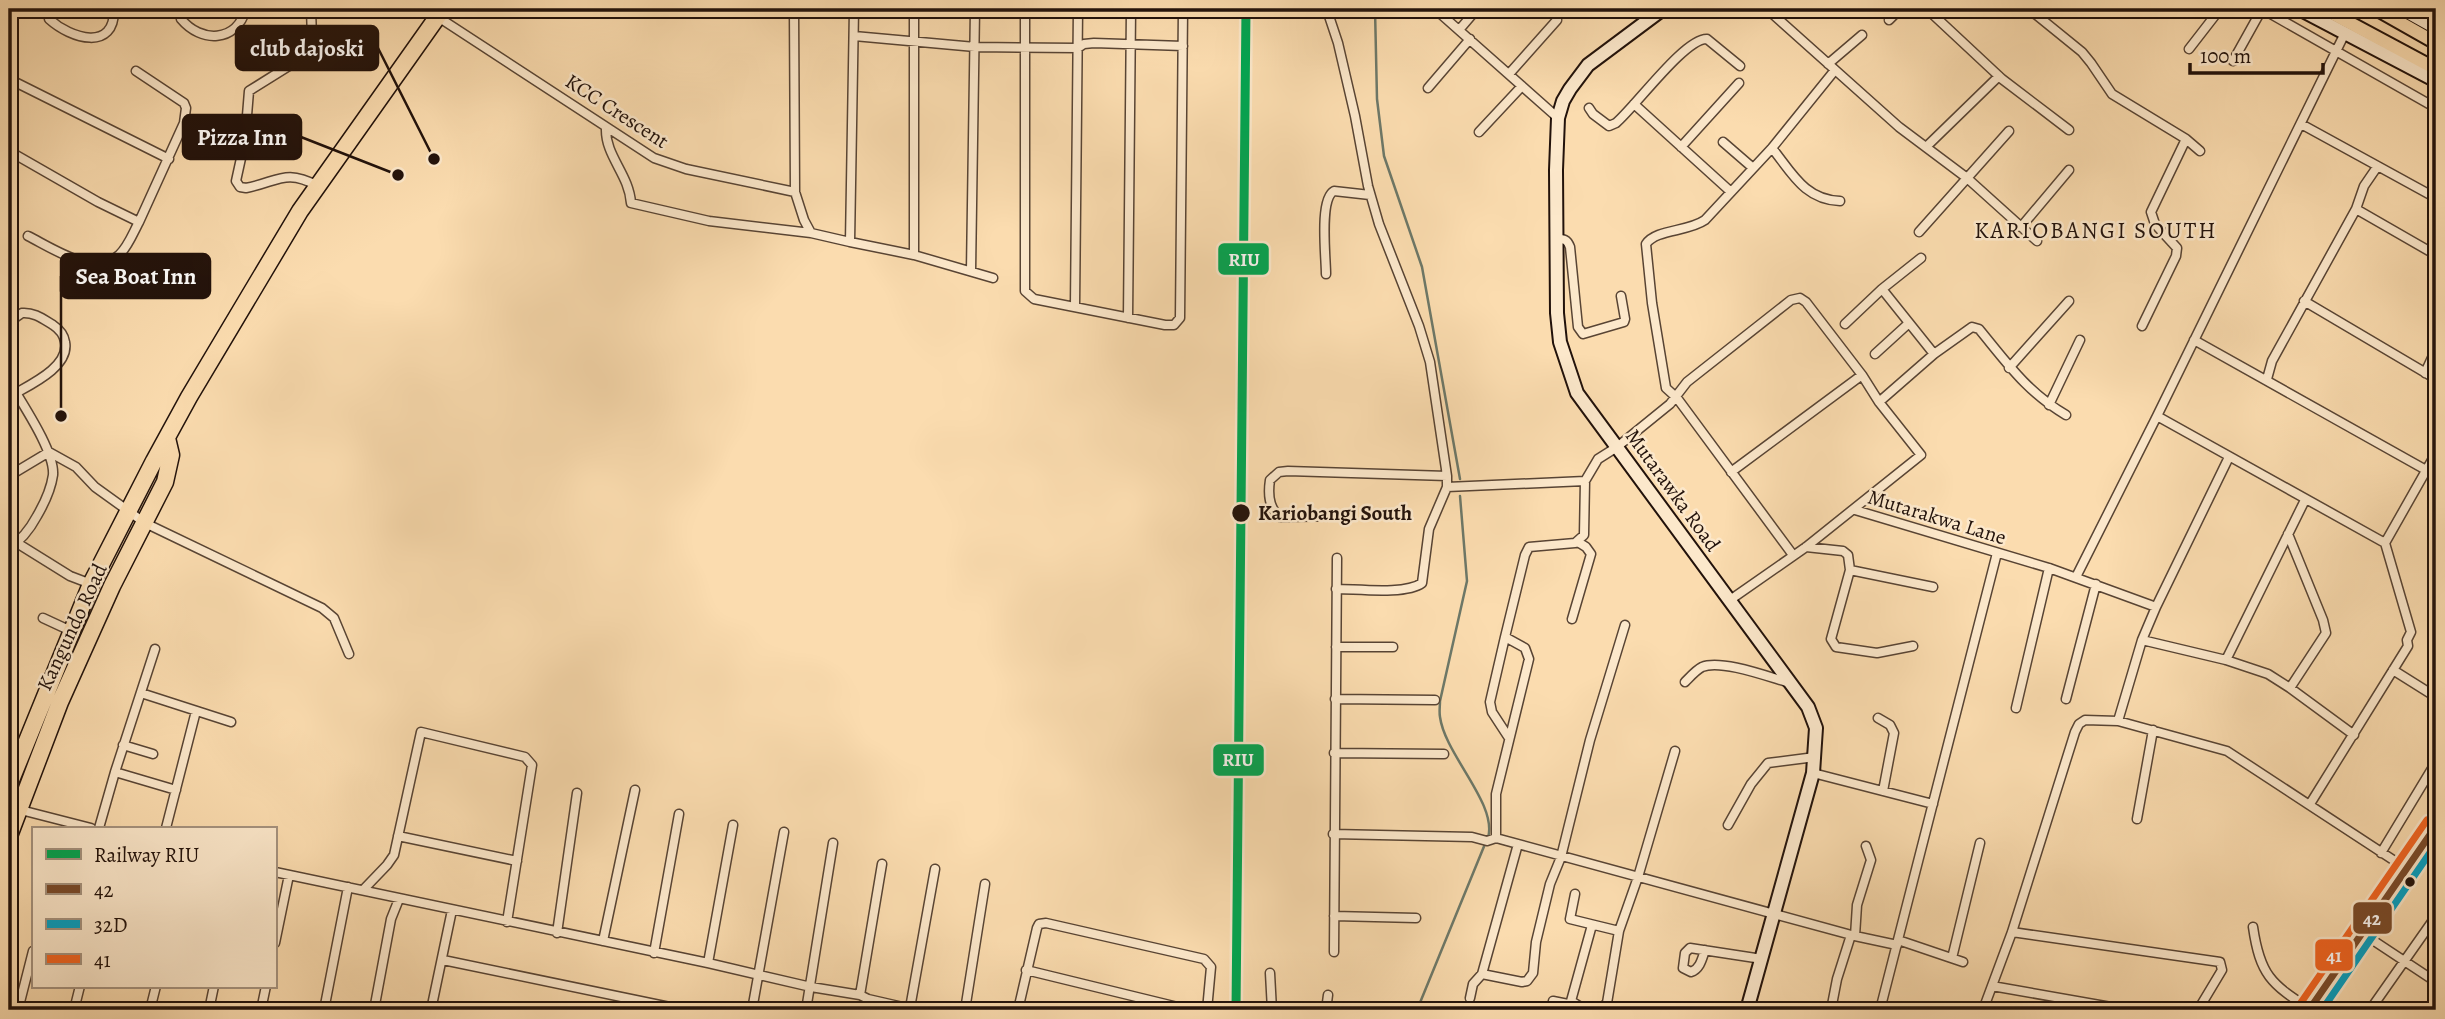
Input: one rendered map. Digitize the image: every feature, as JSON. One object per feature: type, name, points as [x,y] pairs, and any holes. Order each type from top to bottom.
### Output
[{"type":"highway","name":"Kangundo Road","points":[[9,785],[91,584],[167,438],[259,277],[318,186],[441,13]]},
{"type":"highway","name":"Kangundo Road","points":[[9,836],[13,809],[60,702],[101,610],[165,482],[171,455],[167,438]]},
{"type":"main road","points":[[2323,9],[2436,69]]},
{"type":"main road","points":[[2384,11],[2436,43]]},
{"type":"main road","points":[[83,603],[101,610]]},
{"type":"street","points":[[49,9],[49,19],[82,38],[103,35],[110,30],[115,22],[114,9]]},
{"type":"street","points":[[180,9],[181,19],[185,24],[201,35],[214,37],[239,24],[246,9]]},
{"type":"street","points":[[311,9],[312,38],[308,54],[249,91],[245,140],[236,181],[240,187],[246,188],[282,177],[297,177],[318,186]]},
{"type":"street","points":[[794,9],[795,192],[811,233]]},
{"type":"street","points":[[849,242],[854,9]]},
{"type":"street","points":[[914,9],[914,255]]},
{"type":"street","points":[[971,271],[975,9]]},
{"type":"street","points":[[1025,9],[1025,291],[1034,299],[1174,325],[1180,318],[1183,9]]},
{"type":"street","points":[[1074,306],[1078,9]]},
{"type":"street","points":[[1128,318],[1131,9]]},
{"type":"street","points":[[1435,9],[1558,118]]},
{"type":"street","points":[[1460,30],[1477,9]]},
{"type":"street","name":"Mutarawka Road","points":[[1663,9],[1588,65],[1563,101],[1558,118],[1557,313],[1565,363],[1577,393],[1790,683],[1811,714],[1816,729],[1813,773],[1747,1010]]},
{"type":"street","points":[[1767,9],[1899,127],[1967,178],[2037,241]]},
{"type":"street","points":[[1889,20],[1900,9]]},
{"type":"street","points":[[1927,9],[1999,76],[2069,130]]},
{"type":"street","points":[[2029,9],[2081,52],[2112,94],[2186,139],[2200,152]]},
{"type":"street","points":[[2189,49],[2220,9]]},
{"type":"street","points":[[2233,61],[2262,9],[2436,108]]},
{"type":"street","points":[[2299,9],[2436,81]]},
{"type":"street","points":[[2402,9],[2436,28]]},
{"type":"street","name":"KCC Crescent","points":[[441,13],[606,128],[665,163],[795,192]]},
{"type":"street","points":[[1328,13],[1355,116],[1370,195],[1430,362],[1447,476],[1447,486],[1429,529],[1423,579],[1418,586],[1405,589],[1336,589]]},
{"type":"street","points":[[1509,74],[1557,20]]},
{"type":"street","points":[[2076,577],[2345,33]]},
{"type":"street","points":[[1793,555],[1677,398],[1666,388],[1652,303],[1646,244],[1653,237],[1699,225],[1772,148],[1831,67],[1862,35]]},
{"type":"street","points":[[854,36],[975,47],[1078,48],[1094,43],[1183,46]]},
{"type":"street","points":[[1427,88],[1470,39]]},
{"type":"street","points":[[1589,108],[1609,126],[1624,116],[1683,51],[1697,40],[1707,39],[1740,66]]},
{"type":"street","points":[[28,236],[90,264],[102,265],[120,255],[169,159],[184,123],[186,108],[184,103],[136,71]]},
{"type":"street","points":[[1926,147],[1999,76]]},
{"type":"street","points":[[9,79],[169,159]]},
{"type":"street","points":[[1681,147],[1740,83]]},
{"type":"street","points":[[1479,132],[1522,86]]},
{"type":"street","points":[[1634,104],[1731,192]]},
{"type":"street","points":[[2301,124],[2436,198]]},
{"type":"street","points":[[606,128],[605,140],[626,180],[631,203],[709,221],[811,233],[914,255],[993,278]]},
{"type":"street","points":[[1919,232],[2009,131]]},
{"type":"street","points":[[2142,326],[2176,256],[2177,248],[2155,224],[2151,212],[2186,139]]},
{"type":"street","points":[[1723,142],[1753,168]]},
{"type":"street","points":[[1772,148],[1806,191],[1829,201],[1840,201]]},
{"type":"street","points":[[9,151],[139,222]]},
{"type":"street","points":[[2267,379],[2272,362],[2356,209],[2364,186],[2377,167]]},
{"type":"street","points":[[2021,227],[2069,170]]},
{"type":"street","points":[[1326,274],[1325,208],[1330,193],[1344,191],[1370,195]]},
{"type":"street","points":[[2356,209],[2436,255]]},
{"type":"street","points":[[1556,239],[1564,239],[1570,247],[1578,327],[1583,334],[1624,323],[1621,296]]},
{"type":"street","points":[[1845,324],[1882,289],[1921,258]]},
{"type":"street","points":[[1882,289],[1934,354]]},
{"type":"street","points":[[1578,542],[1584,535],[1585,481],[1598,459],[1618,447],[1677,398],[1687,382],[1791,300],[1800,298],[1806,302],[1862,375],[1879,402],[1922,455],[1855,510]]},
{"type":"street","points":[[2009,368],[2069,301]]},
{"type":"street","points":[[2304,301],[2436,379]]},
{"type":"street","points":[[9,322],[22,313],[34,314],[57,328],[65,341],[63,360],[12,395]]},
{"type":"street","points":[[1875,354],[1909,323]]},
{"type":"street","points":[[1879,402],[1934,354],[1968,328],[1976,327],[2029,390],[2066,415]]},
{"type":"street","points":[[2049,405],[2080,340]]},
{"type":"street","points":[[2194,340],[2426,470]]},
{"type":"street","points":[[2425,373],[2436,349]]},
{"type":"street","points":[[1731,472],[1862,375]]},
{"type":"street","points":[[9,381],[12,395],[49,452],[53,475],[34,522],[17,543],[9,548]]},
{"type":"street","points":[[2157,416],[2385,543],[2412,632],[2407,640],[2408,646],[2310,804]]},
{"type":"street","points":[[9,476],[49,452]]},
{"type":"street","points":[[49,452],[76,467],[94,487],[145,523],[322,608],[334,618],[349,654]]},
{"type":"street","points":[[2385,543],[2436,453]]},
{"type":"street","points":[[2118,721],[2142,640],[2155,607],[2229,457]]},
{"type":"street","points":[[1345,516],[1280,517],[1270,505],[1270,480],[1279,472],[1288,471],[1447,476]]},
{"type":"street","points":[[1447,486],[1585,481]]},
{"type":"street","points":[[2226,660],[2305,500]]},
{"type":"street","name":"Mutarakwa Lane","points":[[1730,600],[1855,510],[2049,568],[2155,607]]},
{"type":"street","points":[[2288,534],[2326,633],[2290,688]]},
{"type":"street","points":[[1509,738],[1492,712],[1490,702],[1529,547],[1578,542],[1591,554],[1572,619]]},
{"type":"street","points":[[17,543],[59,570],[91,584]]},
{"type":"street","points":[[1806,547],[1846,553],[1850,570],[1832,635],[1836,647],[1871,653],[1913,646]]},
{"type":"street","points":[[1880,1010],[1997,554]]},
{"type":"street","points":[[1334,952],[1336,558]]},
{"type":"street","points":[[2016,708],[2049,568]]},
{"type":"street","points":[[1850,570],[1933,587]]},
{"type":"street","points":[[2066,699],[2096,584]]},
{"type":"street","points":[[43,618],[71,631]]},
{"type":"street","points":[[1482,974],[1522,982],[1531,978],[1536,942],[1550,884],[1561,857],[1590,740],[1625,625]]},
{"type":"street","points":[[1496,838],[1496,794],[1529,659],[1524,648],[1505,637]]},
{"type":"street","points":[[2142,640],[2226,660],[2268,674],[2354,735]]},
{"type":"street","points":[[1336,647],[1393,647]]},
{"type":"street","points":[[99,827],[155,649]]},
{"type":"street","points":[[1685,682],[1699,668],[1711,665],[1790,683]]},
{"type":"street","points":[[2393,670],[2436,697]]},
{"type":"street","points":[[141,693],[231,722]]},
{"type":"street","points":[[1335,699],[1434,700]]},
{"type":"street","points":[[166,827],[197,711]]},
{"type":"street","points":[[1878,718],[1890,725],[1894,733],[1883,791]]},
{"type":"street","points":[[1983,1010],[2012,932],[2077,727],[2082,721],[2118,721],[2227,751],[2407,869]]},
{"type":"street","points":[[2137,819],[2153,730]]},
{"type":"street","points":[[363,890],[392,859],[421,732],[525,757],[530,761],[507,922]]},
{"type":"street","points":[[123,746],[153,754]]},
{"type":"street","points":[[1553,1000],[1598,1010],[1607,1003],[1619,931],[1638,877],[1675,751]]},
{"type":"street","points":[[1334,753],[1444,754]]},
{"type":"street","points":[[1728,825],[1751,783],[1768,763],[1815,757]]},
{"type":"street","points":[[2381,853],[2436,762]]},
{"type":"street","points":[[115,772],[176,790]]},
{"type":"street","points":[[1813,773],[1933,804]]},
{"type":"street","points":[[603,941],[635,790]]},
{"type":"street","points":[[557,933],[577,793]]},
{"type":"street","points":[[13,809],[65,825]]},
{"type":"street","points":[[654,953],[679,814]]},
{"type":"street","points":[[708,963],[733,825]]},
{"type":"street","points":[[2253,927],[2265,972],[2287,994],[2309,1009],[2436,826]]},
{"type":"street","points":[[752,1010],[784,832]]},
{"type":"street","points":[[1334,834],[1472,837],[1487,841],[1496,838],[1853,936],[1898,942],[1963,961]]},
{"type":"street","points":[[398,836],[517,861]]},
{"type":"street","points":[[806,1010],[833,843]]},
{"type":"street","points":[[1952,958],[1980,843]]},
{"type":"street","points":[[1470,998],[1473,984],[1482,974],[1518,844]]},
{"type":"street","points":[[1830,1010],[1837,979],[1853,936],[1857,905],[1871,860],[1866,846]]},
{"type":"street","points":[[866,1010],[864,997],[882,864]]},
{"type":"street","points":[[276,872],[708,963],[914,1010],[936,869]]},
{"type":"street","points":[[276,938],[289,875]]},
{"type":"street","points":[[965,1010],[985,884]]},
{"type":"street","points":[[324,1010],[348,887]]},
{"type":"street","points":[[1575,894],[1570,919],[1619,931]]},
{"type":"street","points":[[374,1010],[391,919],[399,899]]},
{"type":"street","points":[[431,1010],[452,910]]},
{"type":"street","points":[[1334,916],[1416,918]]},
{"type":"street","points":[[2370,1010],[2436,916]]},
{"type":"street","points":[[1018,1010],[1037,928],[1039,924],[1046,923],[1201,957],[1208,961],[1211,967],[1208,1010]]},
{"type":"street","points":[[1579,1006],[1571,1001],[1592,925]]},
{"type":"street","points":[[2012,932],[2220,962],[2222,970],[2198,1010]]},
{"type":"street","points":[[2362,933],[2436,982]]},
{"type":"street","points":[[1705,950],[1762,959]]},
{"type":"street","points":[[18,1010],[32,955]]},
{"type":"street","points":[[443,960],[684,1010]]},
{"type":"street","points":[[1026,970],[1190,1010]]},
{"type":"street","points":[[1270,973],[1272,1010]]},
{"type":"street","points":[[1992,986],[2128,1010]]},
{"type":"street","points":[[74,1010],[80,988]]},
{"type":"street","points":[[150,1010],[156,988]]},
{"type":"street","points":[[209,1010],[214,988]]},
{"type":"street","points":[[261,1010],[266,988]]},
{"type":"street","points":[[1326,1010],[1328,995]]},
{"type":"waterway","points":[[1375,9],[1377,99],[1384,156],[1422,267],[1460,479]]},
{"type":"waterway","points":[[1460,496],[1467,581],[1440,701],[1440,715],[1451,747],[1485,810],[1489,825],[1488,838]]},
{"type":"waterway","points":[[1417,1010],[1485,844]]},
{"type":"rail line","name":"RIU","points":[[1236,1010],[1246,9]]},
{"type":"transit line","name":"41","points":[[2300,1004],[2427,820]]},
{"type":"transit line","name":"42","points":[[2309,1010],[2436,826]]},
{"type":"transit line","name":"32D","points":[[2322,1010],[2436,844]]},
{"type":"place","name":"club dajoski","points":[[434,159]]},
{"type":"place","name":"Pizza Inn","points":[[398,175]]},
{"type":"place","name":"Sea Boat Inn","points":[[61,416]]},
{"type":"place","name":"Kariobangi South","points":[[1241,513]]},
{"type":"district","name":"KARIOBANGI SOUTH","points":[[2096,230]]}]
